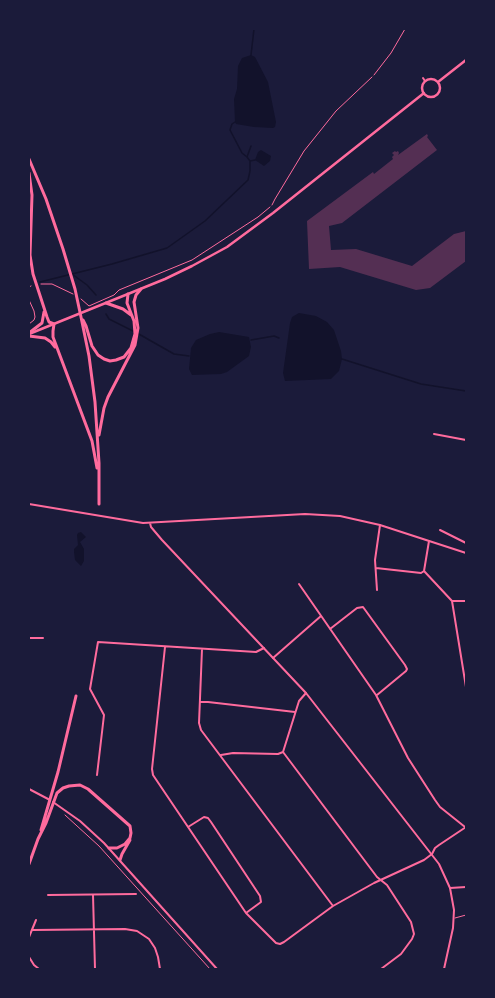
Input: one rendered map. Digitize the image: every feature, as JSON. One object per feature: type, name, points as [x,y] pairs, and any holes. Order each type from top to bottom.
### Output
[{"type":"main road","points":[[438,82],[466,60]]},
{"type":"main road","points":[[432,79],[438,82],[440,90],[437,94],[430,97],[424,93],[422,87],[426,81],[432,79]]},
{"type":"main road","points":[[29,334],[141,289],[180,272],[218,252],[236,241],[424,93]]},
{"type":"main road","points":[[29,159],[46,199],[63,249],[86,334],[93,383],[98,442],[100,482],[99,504]]},
{"type":"main road","points":[[29,173],[32,200],[30,260],[43,307],[48,320],[54,324]]},
{"type":"main road","points":[[98,442],[104,408],[108,397],[129,359],[135,340],[136,330],[134,302],[136,295],[141,289]]},
{"type":"main road","points":[[128,294],[134,302]]},
{"type":"main road","points":[[128,294],[127,303],[136,330]]},
{"type":"main road","points":[[106,304],[123,309],[132,317]]},
{"type":"main road","points":[[29,334],[43,321],[43,307]]},
{"type":"main road","points":[[54,324],[53,334],[92,441],[100,482]]},
{"type":"main road","points":[[29,334],[48,340],[59,352]]},
{"type":"main road","points":[[86,334],[95,353],[101,358],[107,360],[116,360],[124,357],[132,348],[135,340]]},
{"type":"main road","points":[[29,864],[58,772],[76,696]]},
{"type":"main road","points":[[38,839],[46,823],[56,794],[63,788],[75,785],[88,789],[128,824],[131,829],[130,838],[120,860]]},
{"type":"main road","points":[[109,848],[122,846],[130,838]]},
{"type":"street","points":[[423,78],[426,81]]},
{"type":"street","points":[[434,434],[466,440]]},
{"type":"street","points":[[29,504],[130,522],[150,523],[305,514],[340,516],[380,525],[466,552]]},
{"type":"street","points":[[150,523],[151,527],[162,540],[306,693],[380,790],[432,854],[444,873],[450,888],[454,918],[444,969]]},
{"type":"street","points":[[377,590],[375,560],[380,525]]},
{"type":"street","points":[[440,530],[466,543]]},
{"type":"street","points":[[376,568],[421,573],[424,570],[429,541]]},
{"type":"street","points":[[424,570],[452,601],[466,687]]},
{"type":"street","points":[[165,647],[152,769],[153,775],[246,913],[276,943],[280,944],[333,906],[381,880],[418,864],[432,854],[435,848],[466,827],[440,807],[435,800],[408,758],[376,695],[299,584]]},
{"type":"street","points":[[452,601],[466,601]]},
{"type":"street","points":[[330,629],[357,608],[363,607],[404,664],[407,669],[406,671],[376,695]]},
{"type":"street","points":[[273,658],[321,616]]},
{"type":"street","points":[[29,638],[43,638]]},
{"type":"street","points":[[97,775],[104,715],[90,689],[98,642],[256,652],[264,648]]},
{"type":"street","points":[[202,649],[200,728],[333,906]]},
{"type":"street","points":[[282,752],[299,701],[306,693]]},
{"type":"street","points":[[200,702],[295,712]]},
{"type":"street","points":[[221,755],[233,753],[278,754],[282,752]]},
{"type":"street","points":[[282,752],[376,877],[387,885],[410,922],[414,934],[412,940],[402,954],[381,969]]},
{"type":"street","points":[[29,789],[63,808],[87,826],[120,860],[217,969]]},
{"type":"street","points":[[188,827],[204,817],[208,818],[211,822],[260,896],[261,902],[246,913]]},
{"type":"street","points":[[450,888],[466,887]]},
{"type":"street","points":[[48,895],[136,894]]},
{"type":"street","points":[[93,895],[95,969]]},
{"type":"street","points":[[29,937],[36,920]]},
{"type":"street","points":[[33,930],[137,931],[149,939],[155,948],[160,969]]},
{"type":"street","points":[[29,957],[34,965],[39,969]]},
{"type":"lane","points":[[272,205],[274,199],[304,151],[336,111],[372,78]]},
{"type":"lane","points":[[454,918],[466,914]]},
{"type":"path","points":[[372,78],[391,53],[405,29]]},
{"type":"path","points":[[80,299],[89,306],[114,295],[119,290],[192,260],[258,217],[272,205]]},
{"type":"path","points":[[40,284],[52,284],[75,295]]},
{"type":"path","points":[[29,300],[35,317],[29,324]]},
{"type":"path","points":[[66,817],[99,846],[210,969]]},
{"type":"shaded area","points":[[251,55],[255,57],[268,82],[276,122],[275,127],[273,128],[254,127],[236,124],[235,122],[234,99],[237,89],[238,66],[242,58]]},
{"type":"shaded area","points":[[261,150],[271,156],[270,161],[264,166],[255,160],[258,152]]},
{"type":"shaded area","points":[[299,313],[316,316],[327,322],[334,330],[342,359],[339,371],[331,379],[285,381],[283,373],[290,323],[292,317]]},
{"type":"shaded area","points":[[219,332],[249,337],[251,347],[249,356],[227,372],[221,374],[192,375],[189,369],[191,348],[196,340]]},
{"type":"shaded area","points":[[81,532],[86,537],[80,542],[84,549],[84,561],[81,566],[75,560],[74,549],[78,545],[77,535]]},
{"type":"building","points":[[427,134],[427,137],[437,150],[342,223],[329,226],[331,250],[356,249],[412,266],[454,234],[466,231],[466,261],[430,288],[416,290],[340,267],[309,269],[307,221],[393,159],[392,157],[394,155],[392,153],[398,151],[398,155]]},
{"type":"waterway","points":[[251,55],[254,29]]},
{"type":"waterway","points":[[40,282],[112,264],[167,248],[205,221],[248,180],[250,161],[242,153],[230,130],[232,124],[235,122]]},
{"type":"waterway","points":[[247,157],[251,146]]},
{"type":"waterway","points":[[250,161],[255,160]]},
{"type":"waterway","points":[[72,274],[87,285],[96,295]]},
{"type":"waterway","points":[[106,314],[109,319],[133,331]]},
{"type":"waterway","points":[[137,333],[174,354],[189,356]]},
{"type":"waterway","points":[[251,340],[274,336],[279,338]]},
{"type":"waterway","points":[[342,359],[421,384],[466,391]]}]
